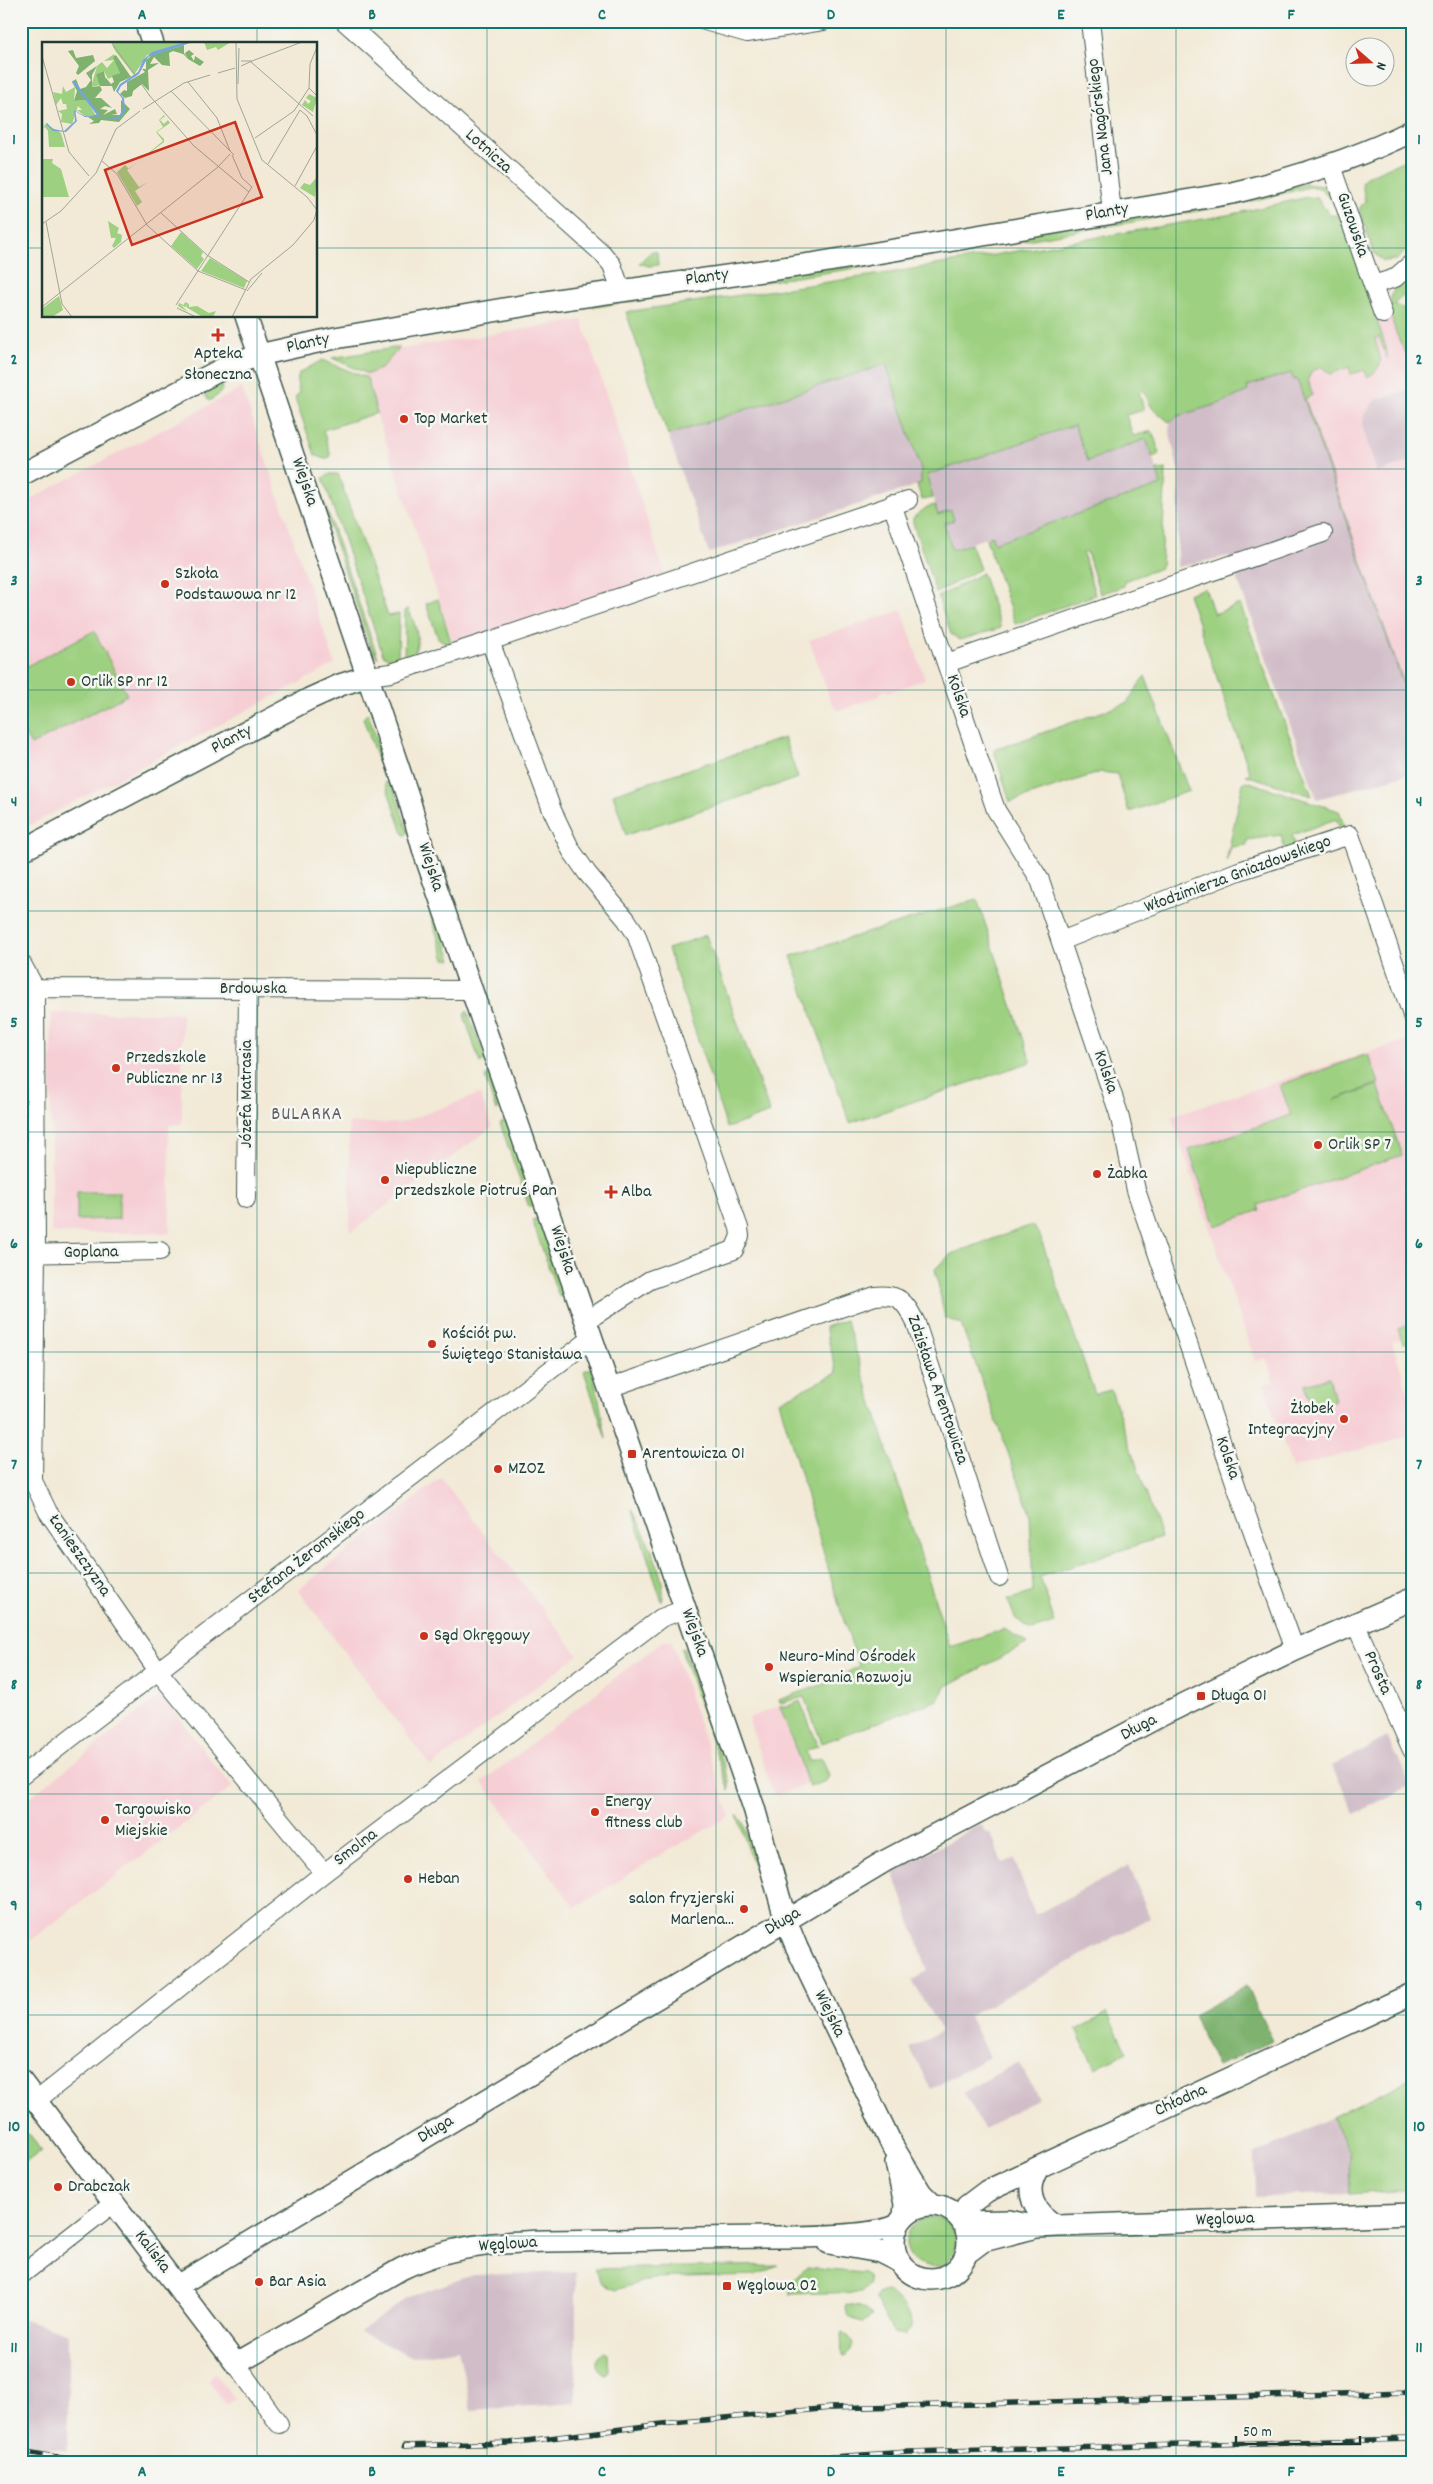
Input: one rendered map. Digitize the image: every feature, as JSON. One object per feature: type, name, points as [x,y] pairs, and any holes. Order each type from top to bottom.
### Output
[{"type":"street","points":[[145,21],[152,42]]},
{"type":"street","points":[[705,21],[747,33],[823,21]]},
{"type":"street","name":"Jana Nagórskiego","points":[[1090,21],[1112,212]]},
{"type":"street","name":"Lotnicza","points":[[354,24],[602,253],[612,265],[621,290]]},
{"type":"street","name":"Planty","points":[[21,475],[222,369],[259,355],[335,338],[621,290],[811,264],[1232,193],[1297,177],[1331,166],[1412,131]]},
{"type":"street","name":"Guzowska","points":[[1331,166],[1383,314]]},
{"type":"street","points":[[1372,285],[1395,278],[1412,263]]},
{"type":"street","name":"Wiejska","points":[[247,318],[368,676],[471,990],[760,1827],[786,1921],[892,2145],[921,2193],[933,2205]]},
{"type":"street","name":"Planty","points":[[21,851],[340,685],[368,676],[391,673],[490,641],[900,502]]},
{"type":"street","name":"Kolska","points":[[900,502],[947,663],[996,810],[1040,880],[1119,1114],[1136,1190],[1233,1476],[1295,1650]]},
{"type":"street","points":[[947,663],[1323,532]]},
{"type":"street","name":"Stefana Żeromskiego","points":[[21,1776],[158,1671],[650,1280],[734,1250],[740,1236],[739,1228],[636,934],[571,850],[552,810],[490,641]]},
{"type":"street","name":"Włodzimierza Gniazdowskiego","points":[[1061,941],[1238,871],[1350,835],[1411,1011]]},
{"type":"street","name":"Łanieszczyzna","points":[[21,962],[35,988],[29,1254],[27,1482],[158,1671],[324,1873]]},
{"type":"street","name":"Brdowska","points":[[35,988],[471,990]]},
{"type":"street","name":"Józefa Matrasia","points":[[246,1199],[248,989]]},
{"type":"street","name":"Goplana","points":[[29,1254],[160,1251]]},
{"type":"street","name":"Zdzisława Arentowicza","points":[[609,1388],[875,1296],[888,1294],[897,1297],[907,1306],[916,1323],[999,1577]]},
{"type":"street","name":"Długa","points":[[177,2286],[878,1865],[960,1819],[1295,1650],[1412,1599]]},
{"type":"street","name":"Smolna","points":[[36,2101],[324,1873],[661,1618],[685,1609]]},
{"type":"street","name":"Prosta","points":[[1356,1623],[1412,1750]]},
{"type":"street","name":"Chłodna","points":[[962,2221],[967,2206],[978,2196],[1412,1994]]},
{"type":"street","name":"Kaliska","points":[[21,2081],[115,2202],[279,2424]]},
{"type":"street","name":"Wiejska","points":[[892,2145],[905,2204],[901,2221]]},
{"type":"street","points":[[1039,2167],[1032,2179],[1032,2199],[1048,2227]]},
{"type":"street","points":[[21,2275],[115,2202]]},
{"type":"street","points":[[933,2205],[948,2209],[962,2221],[968,2238],[967,2253],[958,2267],[937,2279],[916,2276],[900,2262],[894,2240],[901,2221],[920,2206],[933,2205]]},
{"type":"street","name":"Węglowa","points":[[962,2221],[1010,2222],[1048,2227],[1412,2214]]},
{"type":"street","name":"Węglowa","points":[[236,2364],[401,2269],[422,2260],[455,2250],[489,2245],[567,2242],[810,2237],[882,2232],[901,2221]]},
{"type":"street","name":"Węglowa","points":[[967,2253],[983,2241],[1048,2227]]},
{"type":"street","name":"Węglowa","points":[[810,2237],[880,2252],[900,2262]]},
{"type":"shaded area","points":[[1394,304],[1412,313],[1412,704],[1295,372],[1379,337],[1381,331],[1371,324]]},
{"type":"shaded area","points":[[582,320],[665,575],[454,644],[357,356]]},
{"type":"shaded area","points":[[886,363],[921,469],[921,484],[709,553],[668,435]]},
{"type":"shaded area","points":[[1295,372],[1412,704],[1412,773],[1317,799],[1229,556],[1177,567],[1179,473],[1169,429],[1172,415],[1248,390],[1247,386],[1258,382]]},
{"type":"shaded area","name":"Szkoła Podstawowa nr 12","points":[[242,388],[335,664],[21,830],[21,504]]},
{"type":"shaded area","points":[[1412,388],[1412,461],[1377,473],[1363,428],[1364,415],[1375,400]]},
{"type":"shaded area","points":[[1075,425],[1088,461],[1146,439],[1162,485],[994,543],[991,536],[952,550],[944,523],[954,520],[951,511],[938,515],[927,475]]},
{"type":"shaded area","points":[[902,610],[925,679],[890,692],[884,690],[877,697],[841,710],[836,709],[831,702],[809,640]]},
{"type":"shaded area","name":"Przedszkole Publiczne nr 13","points":[[51,1013],[182,1013],[182,1124],[169,1125],[170,1233],[51,1233]]},
{"type":"shaded area","points":[[1410,1039],[1412,1335],[1392,1342],[1412,1403],[1412,1436],[1292,1468],[1264,1385],[1274,1381],[1268,1362],[1266,1358],[1255,1361],[1171,1116]]},
{"type":"shaded area","name":"Niepubliczne przedszkole Piotruś Pan","points":[[480,1094],[492,1127],[350,1233],[349,1123],[399,1123]]},
{"type":"shaded area","points":[[441,1478],[578,1655],[431,1767],[298,1590]]},
{"type":"shaded area","points":[[664,1640],[671,1640],[730,1816],[647,1863],[575,1908],[482,1782]]},
{"type":"shaded area","name":"Targowisko Miejskie","points":[[161,1695],[232,1787],[21,1948],[21,1804]]},
{"type":"shaded area","points":[[780,1706],[808,1784],[774,1796],[748,1718]]},
{"type":"shaded area","points":[[1387,1737],[1411,1785],[1355,1814],[1332,1766]]},
{"type":"shaded area","points":[[981,1824],[986,1832],[991,1834],[1002,1863],[1014,1859],[1035,1915],[1129,1865],[1150,1918],[969,2016],[989,2057],[931,2089],[910,2048],[941,2031],[912,1980],[928,1971],[893,1872]]},
{"type":"shaded area","points":[[1018,2062],[1039,2098],[983,2129],[964,2092]]},
{"type":"shaded area","points":[[1332,2117],[1347,2151],[1349,2151],[1350,2194],[1255,2196],[1254,2155]]},
{"type":"shaded area","points":[[576,2272],[576,2403],[471,2410],[458,2349],[413,2357],[360,2332],[408,2297],[473,2275]]},
{"type":"shaded area","points":[[21,2318],[68,2334],[68,2451],[21,2443]]},
{"type":"shaded area","points":[[214,2373],[235,2399],[226,2404],[208,2381]]},
{"type":"green space","points":[[1412,157],[1412,253],[1409,256],[1405,252],[1396,260],[1383,261],[1374,253],[1359,209],[1365,201],[1362,182],[1366,177]]},
{"type":"green space","points":[[1306,184],[1323,186],[1334,199],[1331,200],[1321,189],[1310,187],[1243,203],[897,262],[594,307],[592,303]]},
{"type":"green space","points":[[1308,197],[1317,198],[1330,215],[1341,216],[1386,347],[1387,358],[1379,337],[1375,339],[1381,361],[1376,370],[1367,377],[1365,370],[1351,374],[1349,367],[1330,374],[1322,367],[1312,371],[1308,379],[1312,395],[1305,399],[1412,709],[1297,379],[1294,380],[1291,373],[1247,386],[1248,391],[1221,403],[1178,416],[1169,422],[1152,408],[1143,390],[1139,391],[1144,410],[1126,415],[1133,436],[1152,431],[1160,453],[1153,458],[1146,439],[1088,461],[1074,425],[927,475],[933,498],[922,500],[917,485],[921,483],[921,469],[886,364],[668,435],[626,312],[889,273],[1233,214]]},
{"type":"green space","points":[[652,251],[657,252],[658,265],[649,266],[639,263]]},
{"type":"green space","points":[[1412,274],[1412,288],[1394,304],[1412,314],[1412,361],[1398,337],[1390,307],[1394,290]]},
{"type":"green space","points":[[400,347],[382,368],[368,374],[332,358]]},
{"type":"green space","points":[[322,360],[367,378],[377,413],[323,430],[330,453],[330,457],[325,459],[315,455],[295,398],[299,393],[297,381],[299,373]]},
{"type":"green space","points":[[221,382],[221,391],[209,401],[203,392]]},
{"type":"green space","points":[[1166,469],[1161,568],[1124,581],[1124,586],[1100,594],[1087,552],[1083,553],[1095,595],[1015,624],[986,539],[992,536],[994,543],[1161,485],[1157,470]]},
{"type":"green space","points":[[330,474],[338,474],[388,616],[399,614],[398,658],[391,659],[383,655],[323,478]]},
{"type":"green space","points":[[318,485],[378,658],[372,651],[317,489]]},
{"type":"green space","points":[[935,505],[938,515],[951,510],[954,520],[944,523],[952,550],[971,544],[980,569],[936,593],[913,523],[913,518],[927,507]]},
{"type":"green space","points":[[982,573],[1001,628],[960,640],[951,634],[938,597]]},
{"type":"green space","points":[[1205,588],[1214,614],[1240,604],[1312,796],[1246,775],[1250,773],[1188,594]]},
{"type":"green space","points":[[438,599],[452,645],[450,646],[438,638],[426,604]]},
{"type":"green space","points":[[408,609],[416,631],[417,645],[411,657],[404,662],[405,610]]},
{"type":"green space","name":"Orlik SP nr 12","points":[[94,631],[127,695],[31,745],[21,728],[21,669]]},
{"type":"green space","points":[[1145,676],[1189,791],[1129,812],[1117,774],[1101,772],[1010,802],[994,750],[1127,703]]},
{"type":"green space","points":[[368,713],[383,759],[378,762],[363,718]]},
{"type":"green space","points":[[784,738],[798,778],[626,835],[613,794]]},
{"type":"green space","points":[[1246,781],[1339,811],[1345,829],[1340,829],[1336,819],[1292,835],[1295,845],[1285,850],[1281,835],[1247,840],[1247,845],[1231,847],[1226,862],[1243,783]]},
{"type":"green space","points":[[385,783],[392,784],[408,831],[406,835],[404,835]]},
{"type":"green space","points":[[977,899],[1031,1062],[850,1123],[791,956]]},
{"type":"green space","points":[[430,914],[436,914],[452,960],[445,959]]},
{"type":"green space","points":[[706,935],[770,1113],[727,1128],[668,949]]},
{"type":"green space","points":[[467,1011],[486,1059],[480,1063],[464,1015]]},
{"type":"green space","name":"Orlik SP 7","points":[[1368,1054],[1379,1083],[1334,1100],[1378,1085],[1402,1155],[1258,1205],[1260,1210],[1215,1226],[1189,1150],[1291,1115],[1280,1085]]},
{"type":"green space","points":[[491,1074],[500,1102],[499,1109],[496,1111],[485,1077]]},
{"type":"green space","points":[[507,1122],[534,1201],[532,1207],[529,1207],[500,1123]]},
{"type":"green space","points":[[77,1192],[119,1192],[119,1219],[77,1220]]},
{"type":"green space","points":[[539,1218],[565,1294],[559,1297],[532,1220]]},
{"type":"green space","points":[[1032,1225],[1040,1236],[1095,1394],[1111,1390],[1161,1537],[1040,1577],[1055,1623],[1032,1630],[1015,1618],[1008,1600],[1033,1592],[1030,1513],[961,1324],[945,1318],[935,1269],[951,1254]]},
{"type":"green space","points":[[846,1320],[950,1647],[1004,1629],[1028,1643],[945,1687],[938,1700],[822,1743],[804,1697],[780,1703],[779,1700],[832,1681],[859,1666],[841,1612],[779,1401],[837,1373],[825,1327]]},
{"type":"green space","points":[[1412,1324],[1412,1340],[1403,1343],[1398,1329]]},
{"type":"green space","points":[[591,1368],[598,1394],[606,1439],[584,1371]]},
{"type":"green space","points":[[1329,1377],[1335,1401],[1311,1408],[1305,1384]]},
{"type":"green space","points":[[632,1510],[654,1556],[662,1582],[662,1602]]},
{"type":"green space","points":[[684,1648],[729,1780],[729,1791],[681,1649]]},
{"type":"green space","points":[[800,1701],[818,1745],[806,1751],[809,1761],[822,1758],[829,1776],[826,1781],[809,1787],[780,1706],[788,1706]]},
{"type":"green space","points":[[737,1815],[743,1822],[761,1873],[757,1875]]},
{"type":"green space","points":[[1247,1986],[1272,2041],[1217,2067],[1193,2015]]},
{"type":"green space","points":[[1107,2013],[1127,2052],[1095,2068],[1076,2030]]},
{"type":"green space","points":[[1412,2077],[1412,2190],[1350,2194],[1349,2151],[1347,2151],[1332,2117]]},
{"type":"green space","points":[[21,2130],[31,2136],[41,2151],[21,2166]]},
{"type":"green space","points":[[931,2217],[940,2219],[951,2228],[956,2242],[954,2251],[945,2262],[931,2267],[922,2265],[911,2256],[906,2242],[908,2233],[917,2222]]},
{"type":"green space","points":[[778,2265],[755,2275],[653,2278],[616,2290],[602,2284],[594,2269]]},
{"type":"green space","points":[[806,2268],[864,2273],[869,2276],[870,2284],[862,2292],[790,2294],[790,2283]]},
{"type":"green space","points":[[887,2292],[902,2304],[909,2313],[911,2324],[909,2331],[904,2336],[895,2334],[875,2298],[879,2293]]},
{"type":"green space","points":[[846,2305],[860,2307],[872,2315],[864,2322],[856,2320],[850,2317]]},
{"type":"green space","points":[[843,2333],[853,2343],[851,2350],[845,2356],[842,2354],[841,2335]]},
{"type":"green space","points":[[604,2351],[608,2353],[609,2371],[607,2375],[599,2370],[597,2365],[598,2356]]},
{"type":"railway","points":[[404,2446],[510,2443],[662,2424],[831,2408],[1412,2392]]},
{"type":"railway","points":[[739,2463],[909,2452],[1412,2439]]},
{"type":"railway","points":[[21,2451],[89,2463]]},
{"type":"railway","points":[[21,2463],[27,2463]]},
{"type":"place","name":"Apteka Słoneczna","points":[[218,335]]},
{"type":"place","name":"Top Market","points":[[404,419]]},
{"type":"place","name":"Szkoła Podstawowa nr 12","points":[[165,584]]},
{"type":"place","name":"Orlik SP nr 12","points":[[71,682]]},
{"type":"place","name":"Przedszkole Publiczne nr 13","points":[[116,1068]]},
{"type":"place","name":"Orlik SP 7","points":[[1318,1145]]},
{"type":"place","name":"Żabka","points":[[1097,1174]]},
{"type":"place","name":"Niepubliczne przedszkole Piotruś Pan","points":[[385,1180]]},
{"type":"place","name":"Alba","points":[[611,1192]]},
{"type":"place","name":"Kościół pw. Świętego Stanisława","points":[[432,1344]]},
{"type":"place","name":"Żłobek Integracyjny","points":[[1344,1419]]},
{"type":"place","name":"Arentowicza 01","points":[[632,1454]]},
{"type":"place","name":"MZOZ","points":[[498,1469]]},
{"type":"place","name":"Sąd Okręgowy","points":[[424,1636]]},
{"type":"place","name":"Neuro-Mind Ośrodek Wspierania Rozwoju","points":[[769,1667]]},
{"type":"place","name":"Długa 01","points":[[1201,1696]]},
{"type":"place","name":"Energy fitness club","points":[[595,1812]]},
{"type":"place","name":"Targowisko Miejskie","points":[[105,1820]]},
{"type":"place","name":"Heban","points":[[408,1879]]},
{"type":"place","name":"salon fryzjerski Marlena...","points":[[744,1909]]},
{"type":"place","name":"Drabczak","points":[[58,2187]]},
{"type":"place","name":"Bar Asia","points":[[259,2282]]},
{"type":"place","name":"Węglowa 02","points":[[727,2286]]},
{"type":"district","name":"BULARKA","points":[[307,1115]]}]
